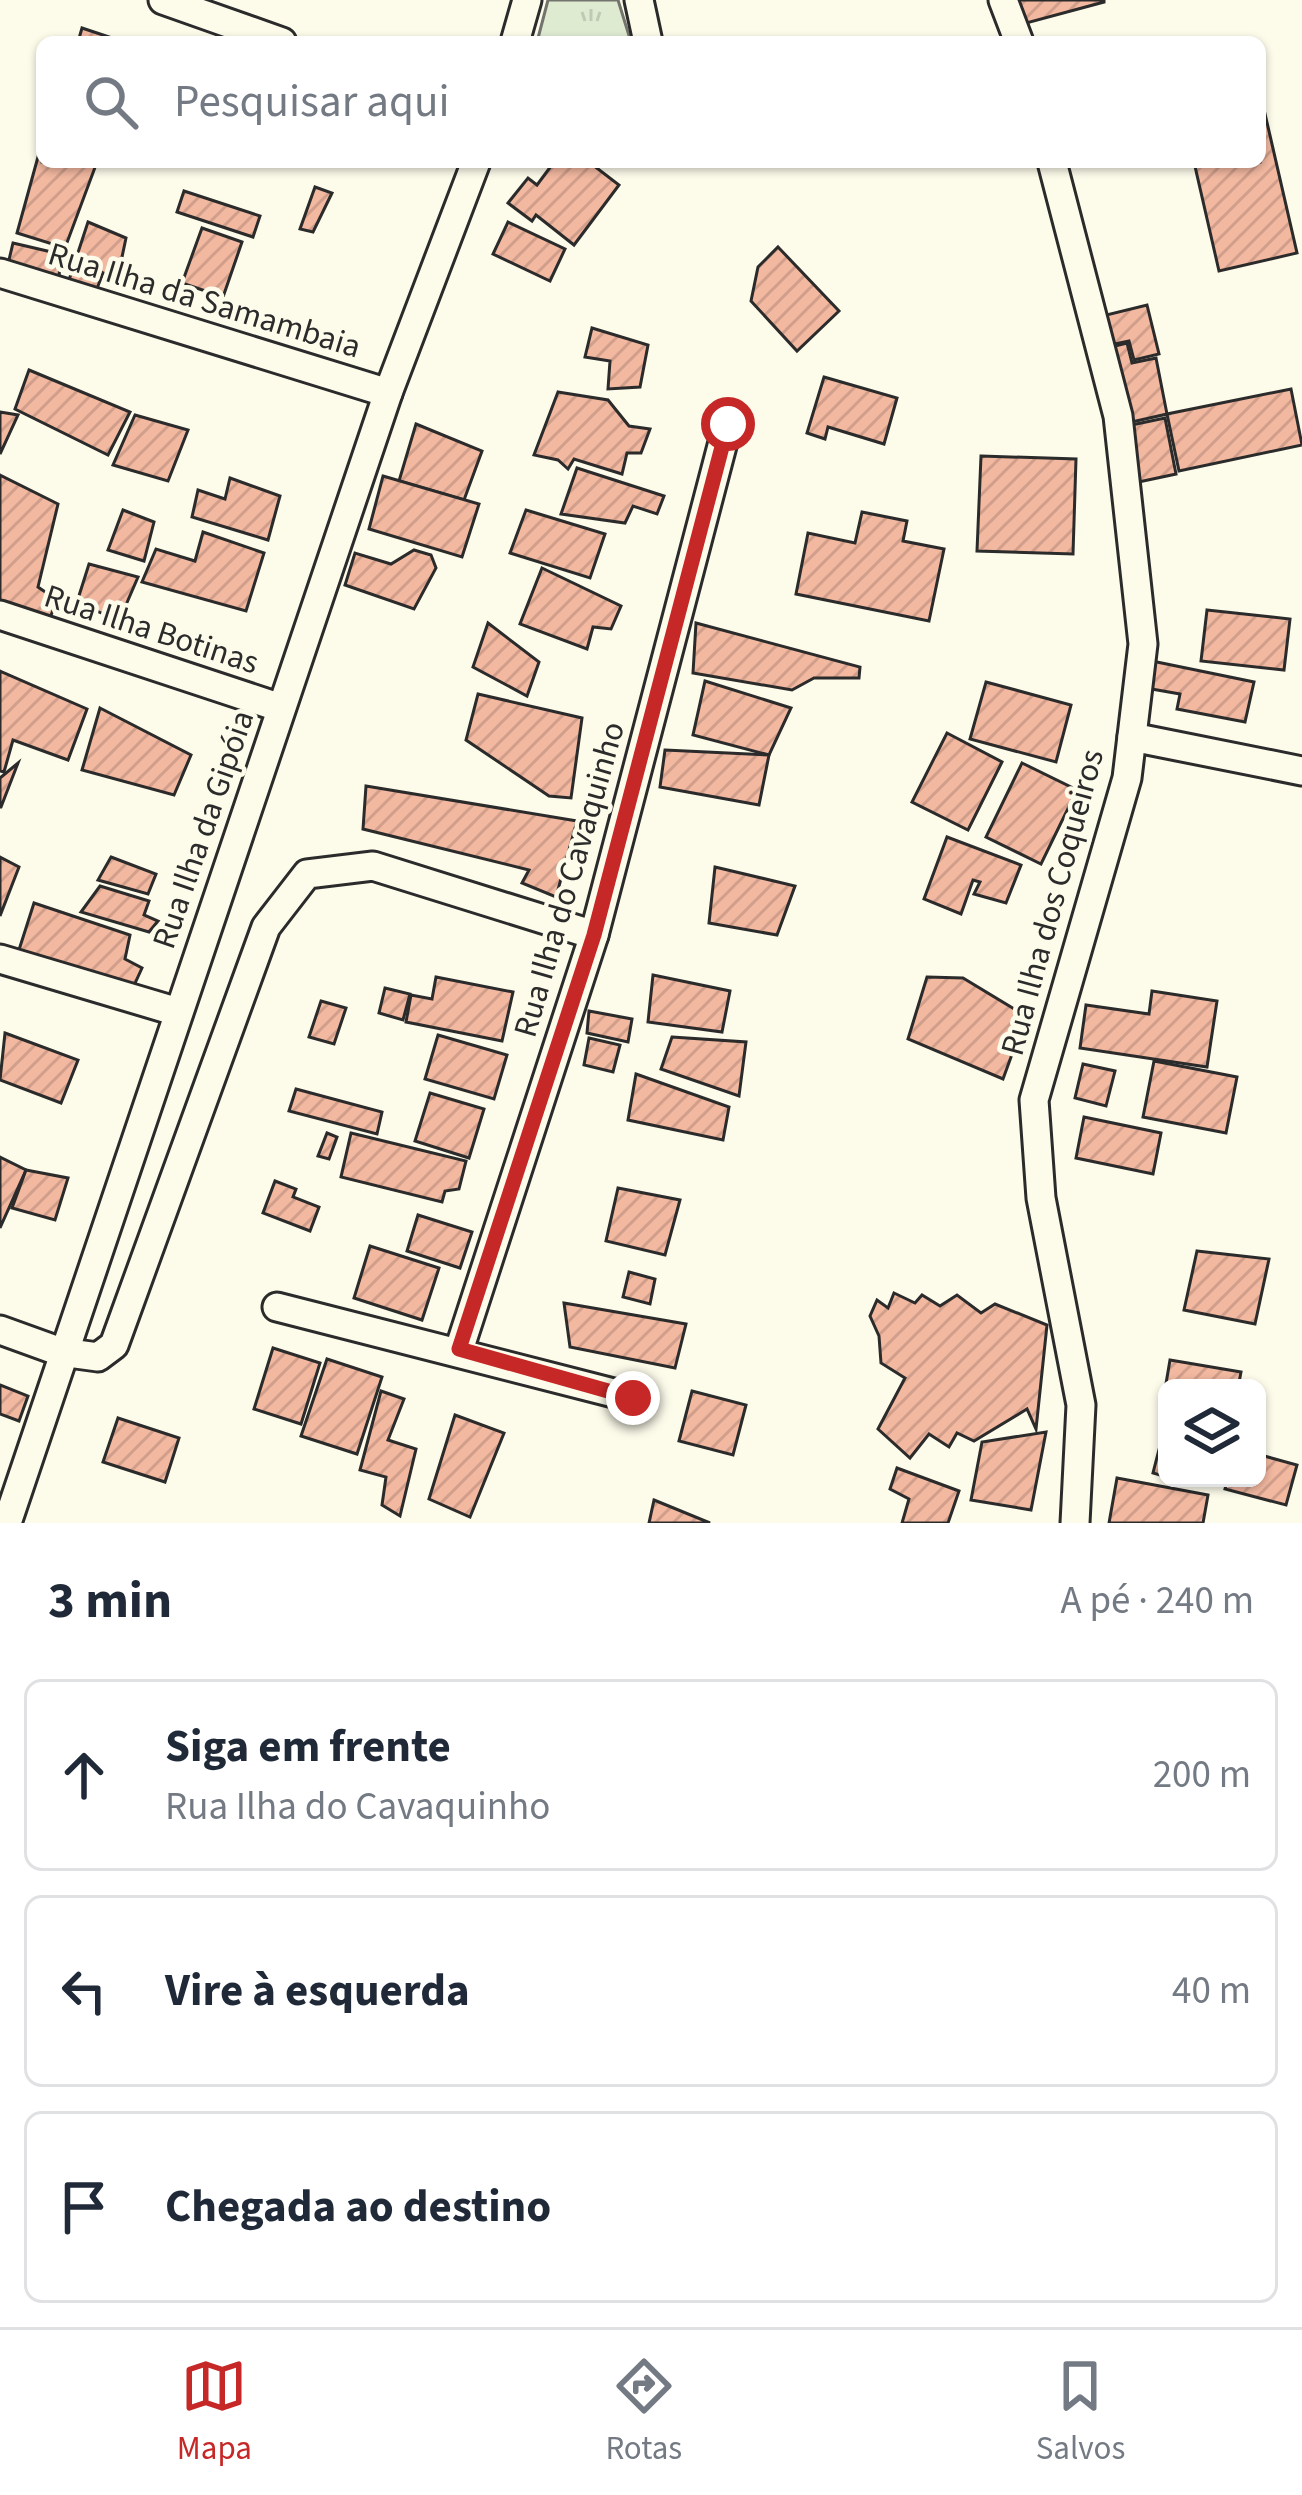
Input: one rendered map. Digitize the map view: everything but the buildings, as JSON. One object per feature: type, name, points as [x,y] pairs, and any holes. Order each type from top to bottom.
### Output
[{"type":"street","points":[[163,0],[265,36]]},
{"type":"street","points":[[517,36],[527,0]]},
{"type":"street","points":[[639,0],[647,36]]},
{"type":"street","points":[[1003,0],[1016,36]]},
{"type":"street","name":"Rua Ilha da Gipóia","points":[[7,1523],[388,393],[474,168]]},
{"type":"street","name":"Rua Ilha dos Coqueiros","points":[[1054,168],[1118,416],[1143,644],[1127,778],[1034,1100],[1041,1198],[1081,1405],[1076,1523]]},
{"type":"street","name":"Rua Ilha da Samambaia","points":[[0,273],[388,393]]},
{"type":"street","name":"Rua Ilha do Cavaquinho","points":[[459,1349],[594,935],[728,424]]},
{"type":"street","name":"Rua Ilha Botinas","points":[[0,615],[281,708]]},
{"type":"street","points":[[1132,737],[1302,771]]},
{"type":"street","points":[[0,1330],[61,1352],[98,1357],[114,1345],[266,927],[307,874],[373,866],[594,935]]},
{"type":"street","points":[[0,959],[178,1012]]},
{"type":"street","points":[[278,1307],[459,1349],[633,1398]]},
{"type":"green space","points":[[548,0],[618,0],[629,36],[539,36]]},
{"type":"route","points":[[633,1398],[459,1349],[594,935],[728,424]]}]
